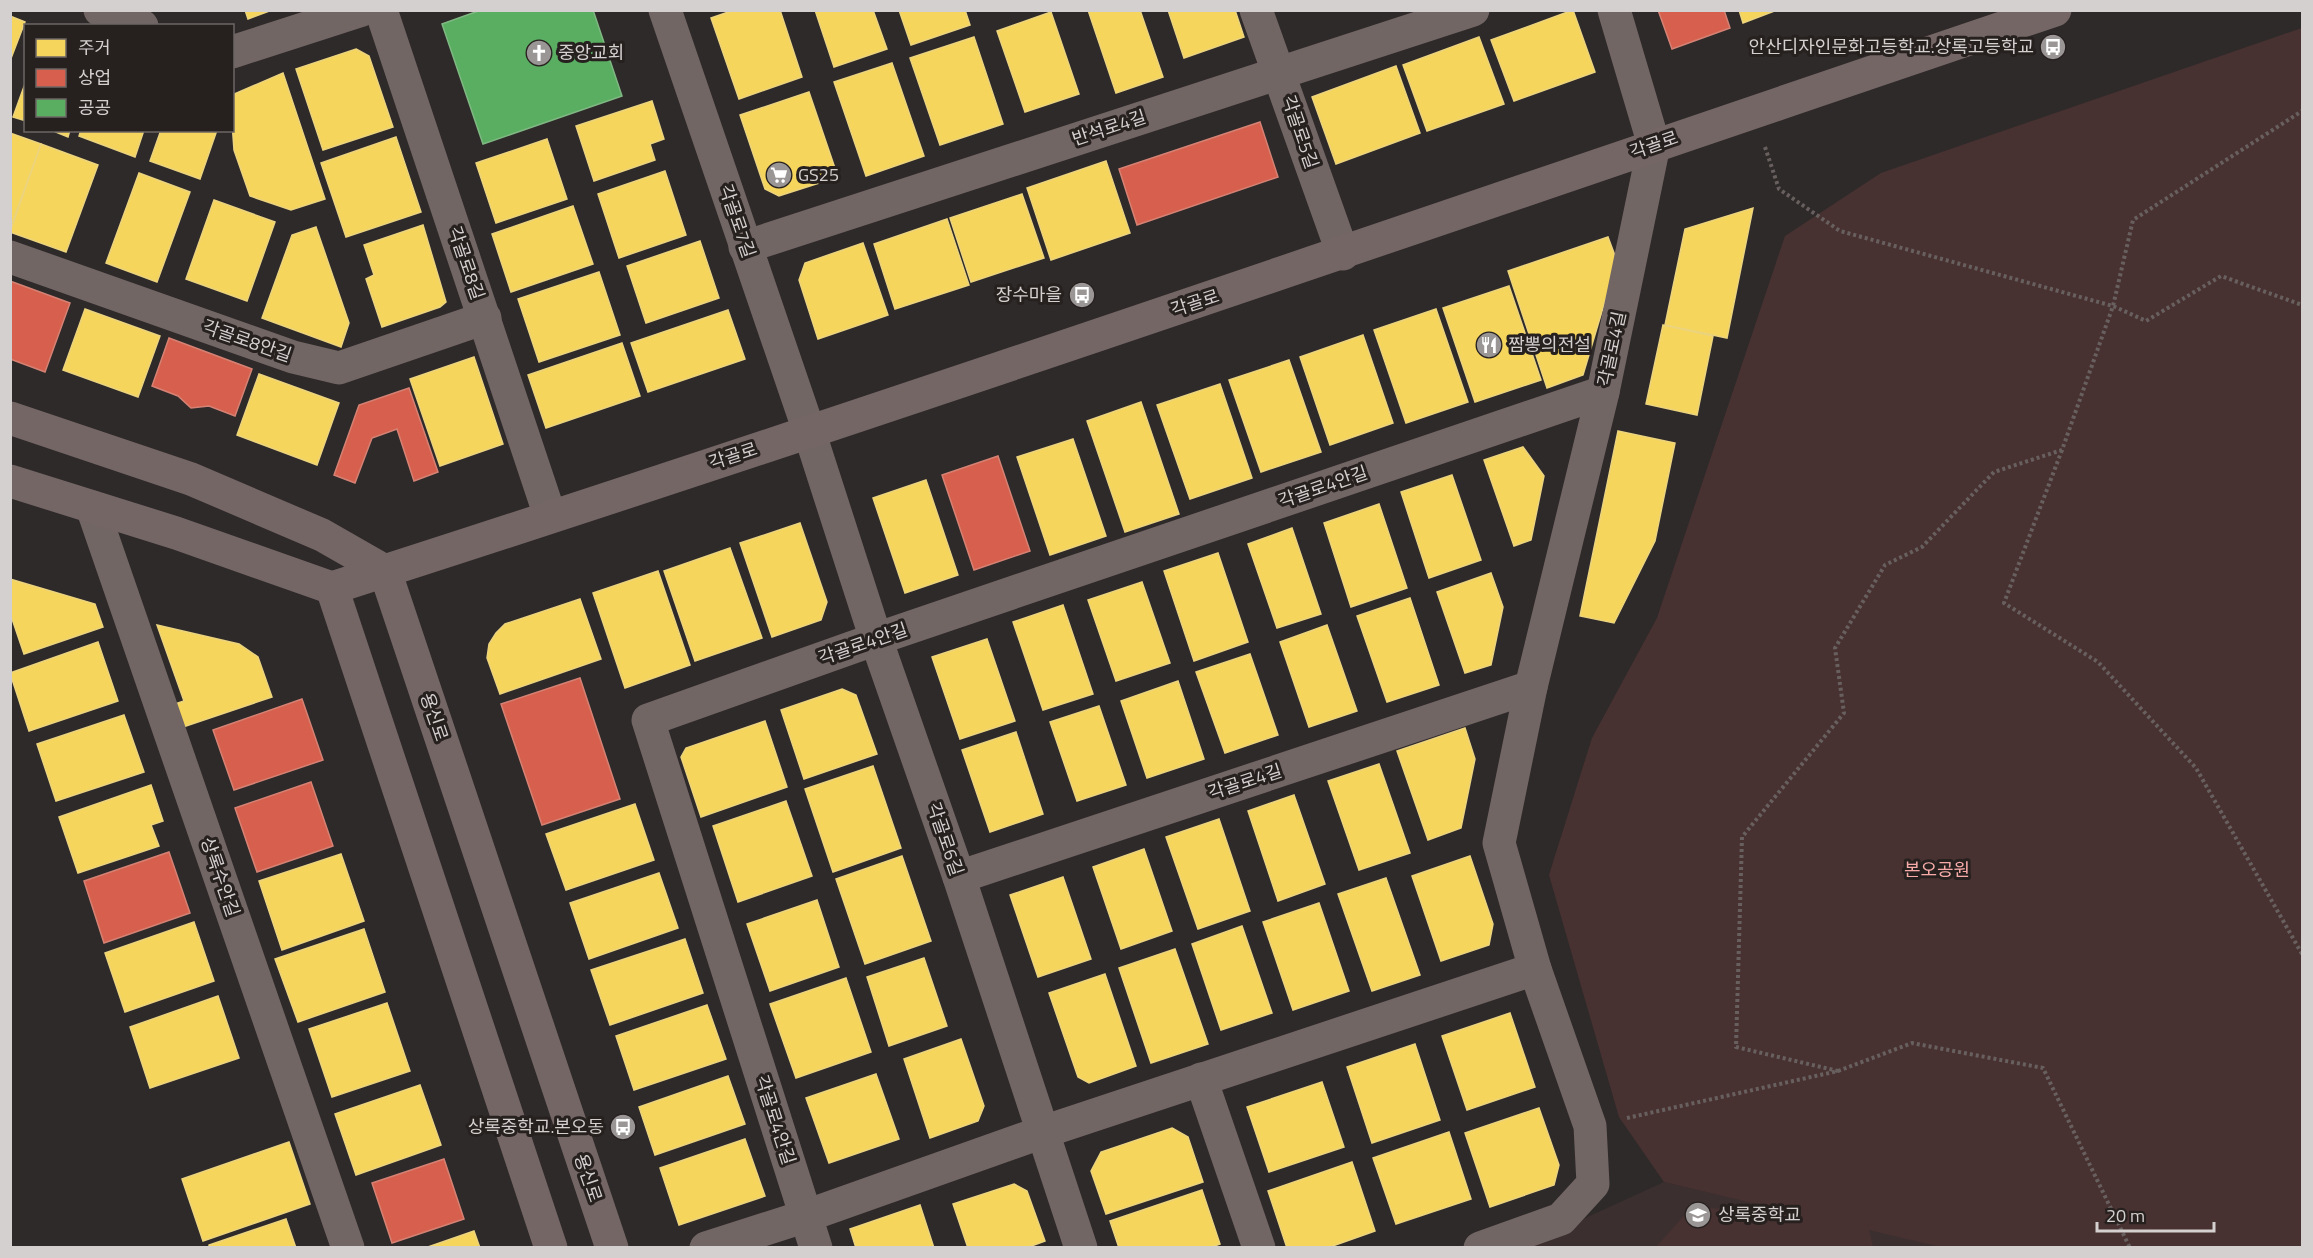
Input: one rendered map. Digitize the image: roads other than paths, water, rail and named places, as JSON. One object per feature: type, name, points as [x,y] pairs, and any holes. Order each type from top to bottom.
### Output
[{"type":"main road","name":"각골로","points":[[332,588],[1343,254],[1654,145],[2055,10]]},
{"type":"main road","points":[[10,418],[191,479],[322,535],[385,571]]},
{"type":"main road","points":[[10,481],[332,588],[551,1248]]},
{"type":"main road","name":"용신로","points":[[385,571],[612,1248]]},
{"type":"street","points":[[234,51],[362,10]]},
{"type":"street","name":"각골로8길","points":[[381,10],[550,516]]},
{"type":"street","name":"각골로7길","points":[[665,10],[809,431]]},
{"type":"street","name":"각골로5길","points":[[1256,10],[1343,254]]},
{"type":"street","name":"반석로4길","points":[[746,247],[1473,10]]},
{"type":"street","name":"각골로4길","points":[[1480,1248],[1561,1219],[1593,1184],[1590,1126],[1535,969],[1499,843],[1531,687],[1603,392],[1654,145],[1614,10]]},
{"type":"street","points":[[103,11],[137,24]]},
{"type":"street","name":"각골로8안길","points":[[10,257],[292,357],[339,369],[485,318]]},
{"type":"street","name":"각골로4안길","points":[[816,1248],[648,720],[876,639],[1603,392]]},
{"type":"street","name":"각골로6길","points":[[809,431],[876,639],[1082,1248]]},
{"type":"street","name":"상록수안길","points":[[92,507],[348,1248]]},
{"type":"street","name":"각골로4길","points":[[958,877],[1531,687]]},
{"type":"street","points":[[706,1248],[806,1216],[1043,1132],[1535,969]]},
{"type":"street","points":[[1201,1079],[1259,1248]]},
{"type":"place","name":"안산디자인문화고등학교.상록고등학교","points":[[2053,47]]},
{"type":"place","name":"중앙교회","points":[[539,53]]},
{"type":"place","name":"GS25","points":[[779,175]]},
{"type":"place","name":"장수마을","points":[[1082,295]]},
{"type":"place","name":"짬뽕의전설","points":[[1489,345]]},
{"type":"place","name":"상록중학교.본오동","points":[[623,1127]]},
{"type":"place","name":"상록중학교","points":[[1698,1215]]},
{"type":"park label","name":"본오공원","points":[[1937,870]]}]
